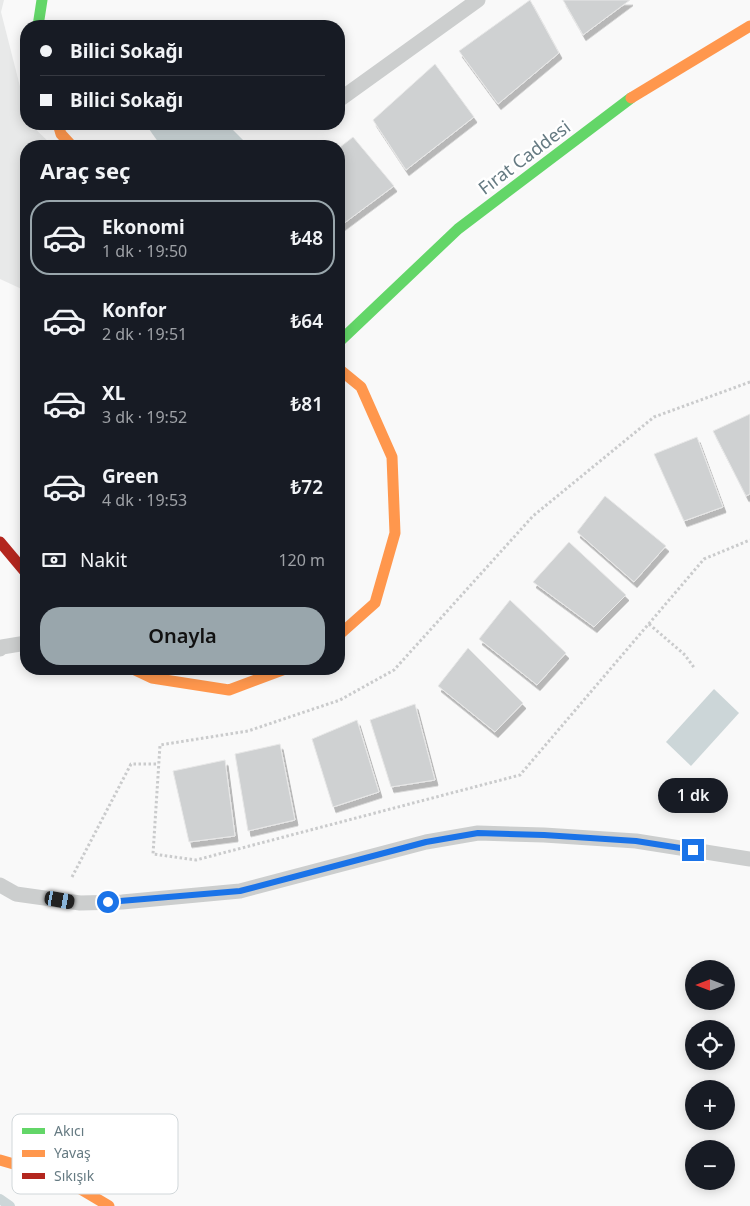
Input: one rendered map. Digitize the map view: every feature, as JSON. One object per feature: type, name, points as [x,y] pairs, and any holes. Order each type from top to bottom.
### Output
[{"type":"street","points":[[39,20],[42,0]]},
{"type":"street","name":"Fırat Caddesi","points":[[345,336],[458,229],[636,94],[750,26]]},
{"type":"street","points":[[345,374],[361,387],[392,457],[395,534],[375,603],[345,630]]},
{"type":"street","points":[[0,542],[20,566]]},
{"type":"street","points":[[146,675],[152,678],[229,690],[269,675]]},
{"type":"street","points":[[89,1194],[109,1206]]},
{"type":"lane","points":[[345,96],[478,0]]},
{"type":"lane","points":[[0,649],[20,644]]},
{"type":"lane","points":[[0,885],[16,894],[80,903],[122,902],[240,891],[426,842],[478,833],[636,841],[750,858]]},
{"type":"path","points":[[750,382],[654,417],[533,516],[394,670],[340,700],[248,731],[160,745],[153,854],[196,860],[520,775],[704,559],[750,540]]},
{"type":"path","points":[[649,624],[685,655],[695,669]]},
{"type":"path","points":[[60,900],[131,764],[158,764]]},
{"type":"shaded area","points":[[0,0],[4,0],[1,12],[20,86],[20,130],[36,130],[47,140],[20,140],[20,288],[0,279]]},
{"type":"shaded area","points":[[150,130],[233,130],[243,140],[157,140]]},
{"type":"shaded area","points":[[714,689],[739,713],[691,766],[666,742]]},
{"type":"building","points":[[530,0],[559,53],[498,104],[459,51]]},
{"type":"building","points":[[563,0],[630,0],[583,35]]},
{"type":"building","points":[[435,64],[474,117],[406,170],[373,120]]},
{"type":"building","points":[[353,137],[394,186],[345,223],[345,143]]},
{"type":"building","points":[[750,414],[750,494],[746,496],[713,431]]},
{"type":"building","points":[[697,437],[723,507],[684,521],[654,454]]},
{"type":"building","points":[[605,496],[666,546],[634,582],[577,532]]},
{"type":"building","points":[[569,542],[626,595],[594,627],[533,582]]},
{"type":"building","points":[[510,600],[566,653],[537,685],[479,639]]},
{"type":"building","points":[[468,648],[523,703],[495,732],[438,686]]},
{"type":"building","points":[[415,704],[435,780],[391,787],[370,720]]},
{"type":"building","points":[[357,720],[379,792],[333,807],[312,739]]},
{"type":"building","points":[[280,744],[295,820],[248,831],[235,754]]},
{"type":"building","points":[[225,760],[235,836],[189,842],[173,771]]},
{"type":"waterway","points":[[0,1199],[10,1206]]},
{"type":"traffic: fast","points":[[39,20],[42,0]]},
{"type":"traffic: fast","points":[[345,336],[458,229],[631,98]]},
{"type":"traffic: slow","points":[[631,98],[750,26]]},
{"type":"traffic: slow","points":[[60,130],[66,140]]},
{"type":"traffic: slow","points":[[345,374],[361,387],[392,457],[395,533],[375,603],[345,630]]},
{"type":"traffic: slow","points":[[146,675],[152,678],[229,690],[269,675]]},
{"type":"traffic: slow","points":[[0,1160],[12,1163]]},
{"type":"traffic: slow","points":[[89,1194],[109,1206]]},
{"type":"traffic: jam","points":[[0,542],[20,566]]},
{"type":"route","points":[[108,902],[240,891],[426,842],[478,833],[636,841],[693,850]]}]
